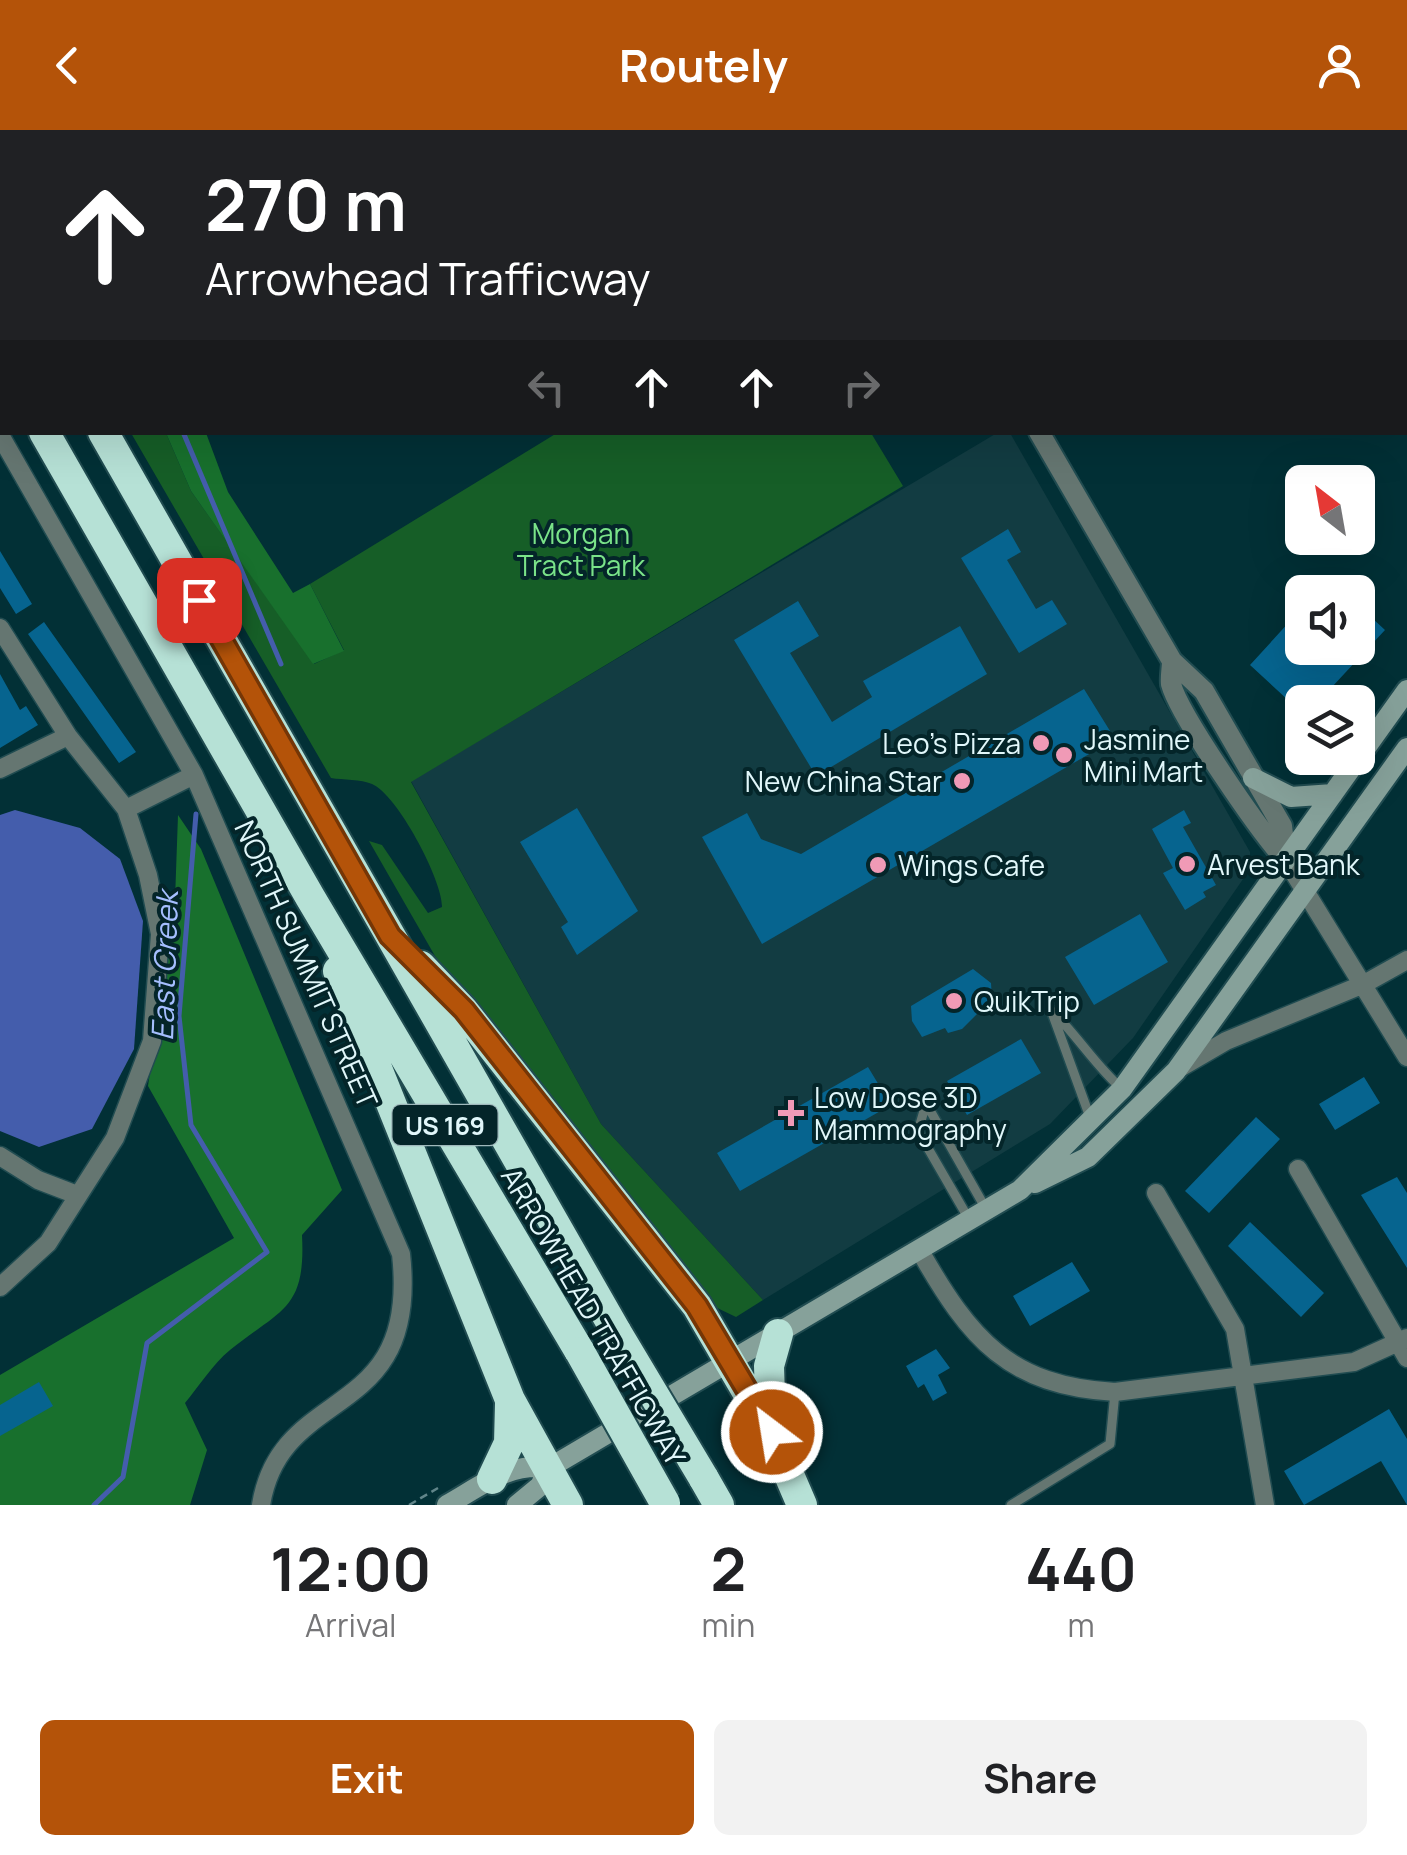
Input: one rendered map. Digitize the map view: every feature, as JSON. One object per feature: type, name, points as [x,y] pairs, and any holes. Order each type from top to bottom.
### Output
[{"type":"highway","name":"ARROWHEAD TRAFFICWAY","points":[[46,435],[310,898],[580,1352],[665,1504]]},
{"type":"highway","name":"ARROWHEAD TRAFFICWAY","points":[[105,435],[719,1505]]},
{"type":"highway","points":[[310,898],[379,1081],[510,1400],[568,1505]]},
{"type":"highway","points":[[390,936],[464,1010],[697,1306],[772,1432],[802,1505]]},
{"type":"highway","points":[[772,1432],[769,1366],[778,1334]]},
{"type":"highway","points":[[492,1479],[509,1443],[510,1400]]},
{"type":"main road","points":[[1020,1190],[1122,1088],[1407,690]]},
{"type":"main road","points":[[517,1505],[540,1486],[549,1468],[1020,1190],[1088,1157],[1176,1071],[1407,748]]},
{"type":"main road","points":[[1253,778],[1291,797],[1333,794]]},
{"type":"main road","points":[[448,1505],[492,1479],[528,1465],[549,1468]]},
{"type":"street","name":"NORTH SUMMIT STREET","points":[[1,435],[194,775],[401,1254],[404,1288],[400,1329],[389,1352],[352,1396],[305,1426],[290,1442],[274,1465],[260,1505]]},
{"type":"street","points":[[1041,435],[1172,661],[1204,692],[1282,826],[1286,860]]},
{"type":"street","points":[[0,628],[68,736],[126,810],[148,875],[160,934],[152,1040],[115,1138],[48,1244],[0,1287]]},
{"type":"street","points":[[1172,661],[1172,685],[1192,723],[1268,841],[1286,860],[1407,1057]]},
{"type":"street","points":[[0,768],[68,736]]},
{"type":"street","points":[[126,810],[194,775]]},
{"type":"street","points":[[1176,1071],[1290,1012],[1364,984],[1407,960]]},
{"type":"street","points":[[0,1156],[38,1180],[77,1195]]},
{"type":"street","points":[[920,1252],[957,1316],[990,1350],[1055,1384],[1116,1392],[1354,1362],[1404,1346],[1298,1169]]},
{"type":"street","points":[[1156,1193],[1235,1330],[1265,1505]]},
{"type":"lane","points":[[1091,1121],[1051,1010],[1078,1036],[1096,1066],[1122,1088]]},
{"type":"lane","points":[[926,1104],[979,1216],[918,1131],[926,1104]]},
{"type":"lane","points":[[1011,1505],[1110,1444],[1116,1392]]},
{"type":"shaded area","points":[[994,435],[1011,435],[1250,852],[1250,869],[1133,1038],[1050,1124],[763,1300],[601,1124],[411,781]]},
{"type":"green space","name":"Morgan Tract Park","points":[[132,435],[167,435],[191,491],[314,664],[344,650],[310,584],[554,435],[872,435],[903,486],[411,782],[601,1124],[763,1300],[736,1317],[711,1305],[435,956],[369,841],[382,845],[428,913],[442,907],[435,878],[394,804],[368,782],[331,778]]},
{"type":"green space","points":[[167,435],[207,435],[228,492],[293,593],[310,584],[344,651],[313,664],[191,491]]},
{"type":"green space","points":[[178,815],[201,849],[342,1190],[302,1235],[300,1279],[287,1305],[224,1356],[185,1403],[207,1450],[190,1505],[0,1505],[0,1375],[234,1238],[148,1086],[175,900]]},
{"type":"water","points":[[15,810],[80,828],[120,859],[143,921],[134,1049],[92,1129],[39,1147],[0,1131],[0,815]]},
{"type":"building","points":[[1008,529],[1021,552],[1007,560],[1036,609],[1052,600],[1067,624],[1019,653],[961,558]]},
{"type":"building","points":[[0,551],[32,604],[16,614],[0,588]]},
{"type":"building","points":[[798,601],[819,636],[790,653],[832,722],[872,697],[863,681],[960,626],[987,674],[816,776],[734,640]]},
{"type":"building","points":[[1375,621],[1385,630],[1375,641]]},
{"type":"building","points":[[44,622],[136,752],[119,763],[28,634]]},
{"type":"building","points":[[1285,627],[1285,665],[1352,665],[1334,685],[1285,685],[1285,697],[1250,665]]},
{"type":"building","points":[[0,674],[20,710],[26,706],[38,725],[0,748]]},
{"type":"building","points":[[1084,689],[1115,739],[762,944],[702,837],[747,813],[761,839],[801,854]]},
{"type":"building","points":[[577,808],[638,911],[577,955],[561,927],[568,922],[520,842]]},
{"type":"building","name":"Arvest Bank","points":[[1184,810],[1191,823],[1183,827],[1216,885],[1203,892],[1206,897],[1185,910],[1163,873],[1173,868],[1152,829]]},
{"type":"building","points":[[1140,914],[1168,962],[1094,1005],[1065,957]]},
{"type":"building","name":"QuikTrip","points":[[973,969],[991,983],[992,999],[962,1029],[948,1033],[945,1028],[922,1037],[912,1021],[911,1006]]},
{"type":"building","name":"QuikTrip","points":[[1021,1039],[1041,1073],[967,1115],[947,1081]]},
{"type":"building","points":[[868,1067],[891,1105],[740,1191],[717,1153]]},
{"type":"building","points":[[1364,1077],[1380,1103],[1335,1130],[1319,1104]]},
{"type":"building","points":[[1256,1117],[1280,1139],[1209,1213],[1185,1191]]},
{"type":"building","points":[[1397,1177],[1407,1193],[1407,1268],[1361,1195]]},
{"type":"building","points":[[1250,1222],[1324,1293],[1301,1317],[1228,1246]]},
{"type":"building","points":[[1072,1262],[1090,1291],[1030,1326],[1013,1296]]},
{"type":"building","points":[[936,1349],[950,1368],[938,1375],[947,1393],[933,1401],[924,1384],[918,1388],[906,1366]]},
{"type":"building","points":[[39,1382],[53,1406],[0,1436],[0,1405]]},
{"type":"building","points":[[1389,1409],[1407,1439],[1407,1505],[1381,1461],[1304,1505],[1284,1471]]},
{"type":"waterway","name":"East Creek","points":[[184,435],[281,664]]},
{"type":"waterway","name":"East Creek","points":[[94,1505],[123,1477],[147,1343],[267,1252],[191,1125],[179,1016],[196,814]]},
{"type":"place","name":"Leo's Pizza","points":[[1041,743]]},
{"type":"place","name":"Jasmine Mini Mart","points":[[1064,755]]},
{"type":"place","name":"New China Star","points":[[962,781]]},
{"type":"place","name":"Arvest Bank","points":[[1187,864]]},
{"type":"place","name":"Wings Cafe","points":[[878,865]]},
{"type":"place","name":"QuikTrip","points":[[954,1001]]},
{"type":"place","name":"Low Dose 3D Mammography","points":[[791,1113]]},
{"type":"route","points":[[199,600],[390,936],[464,1010],[697,1306],[772,1432]]}]
